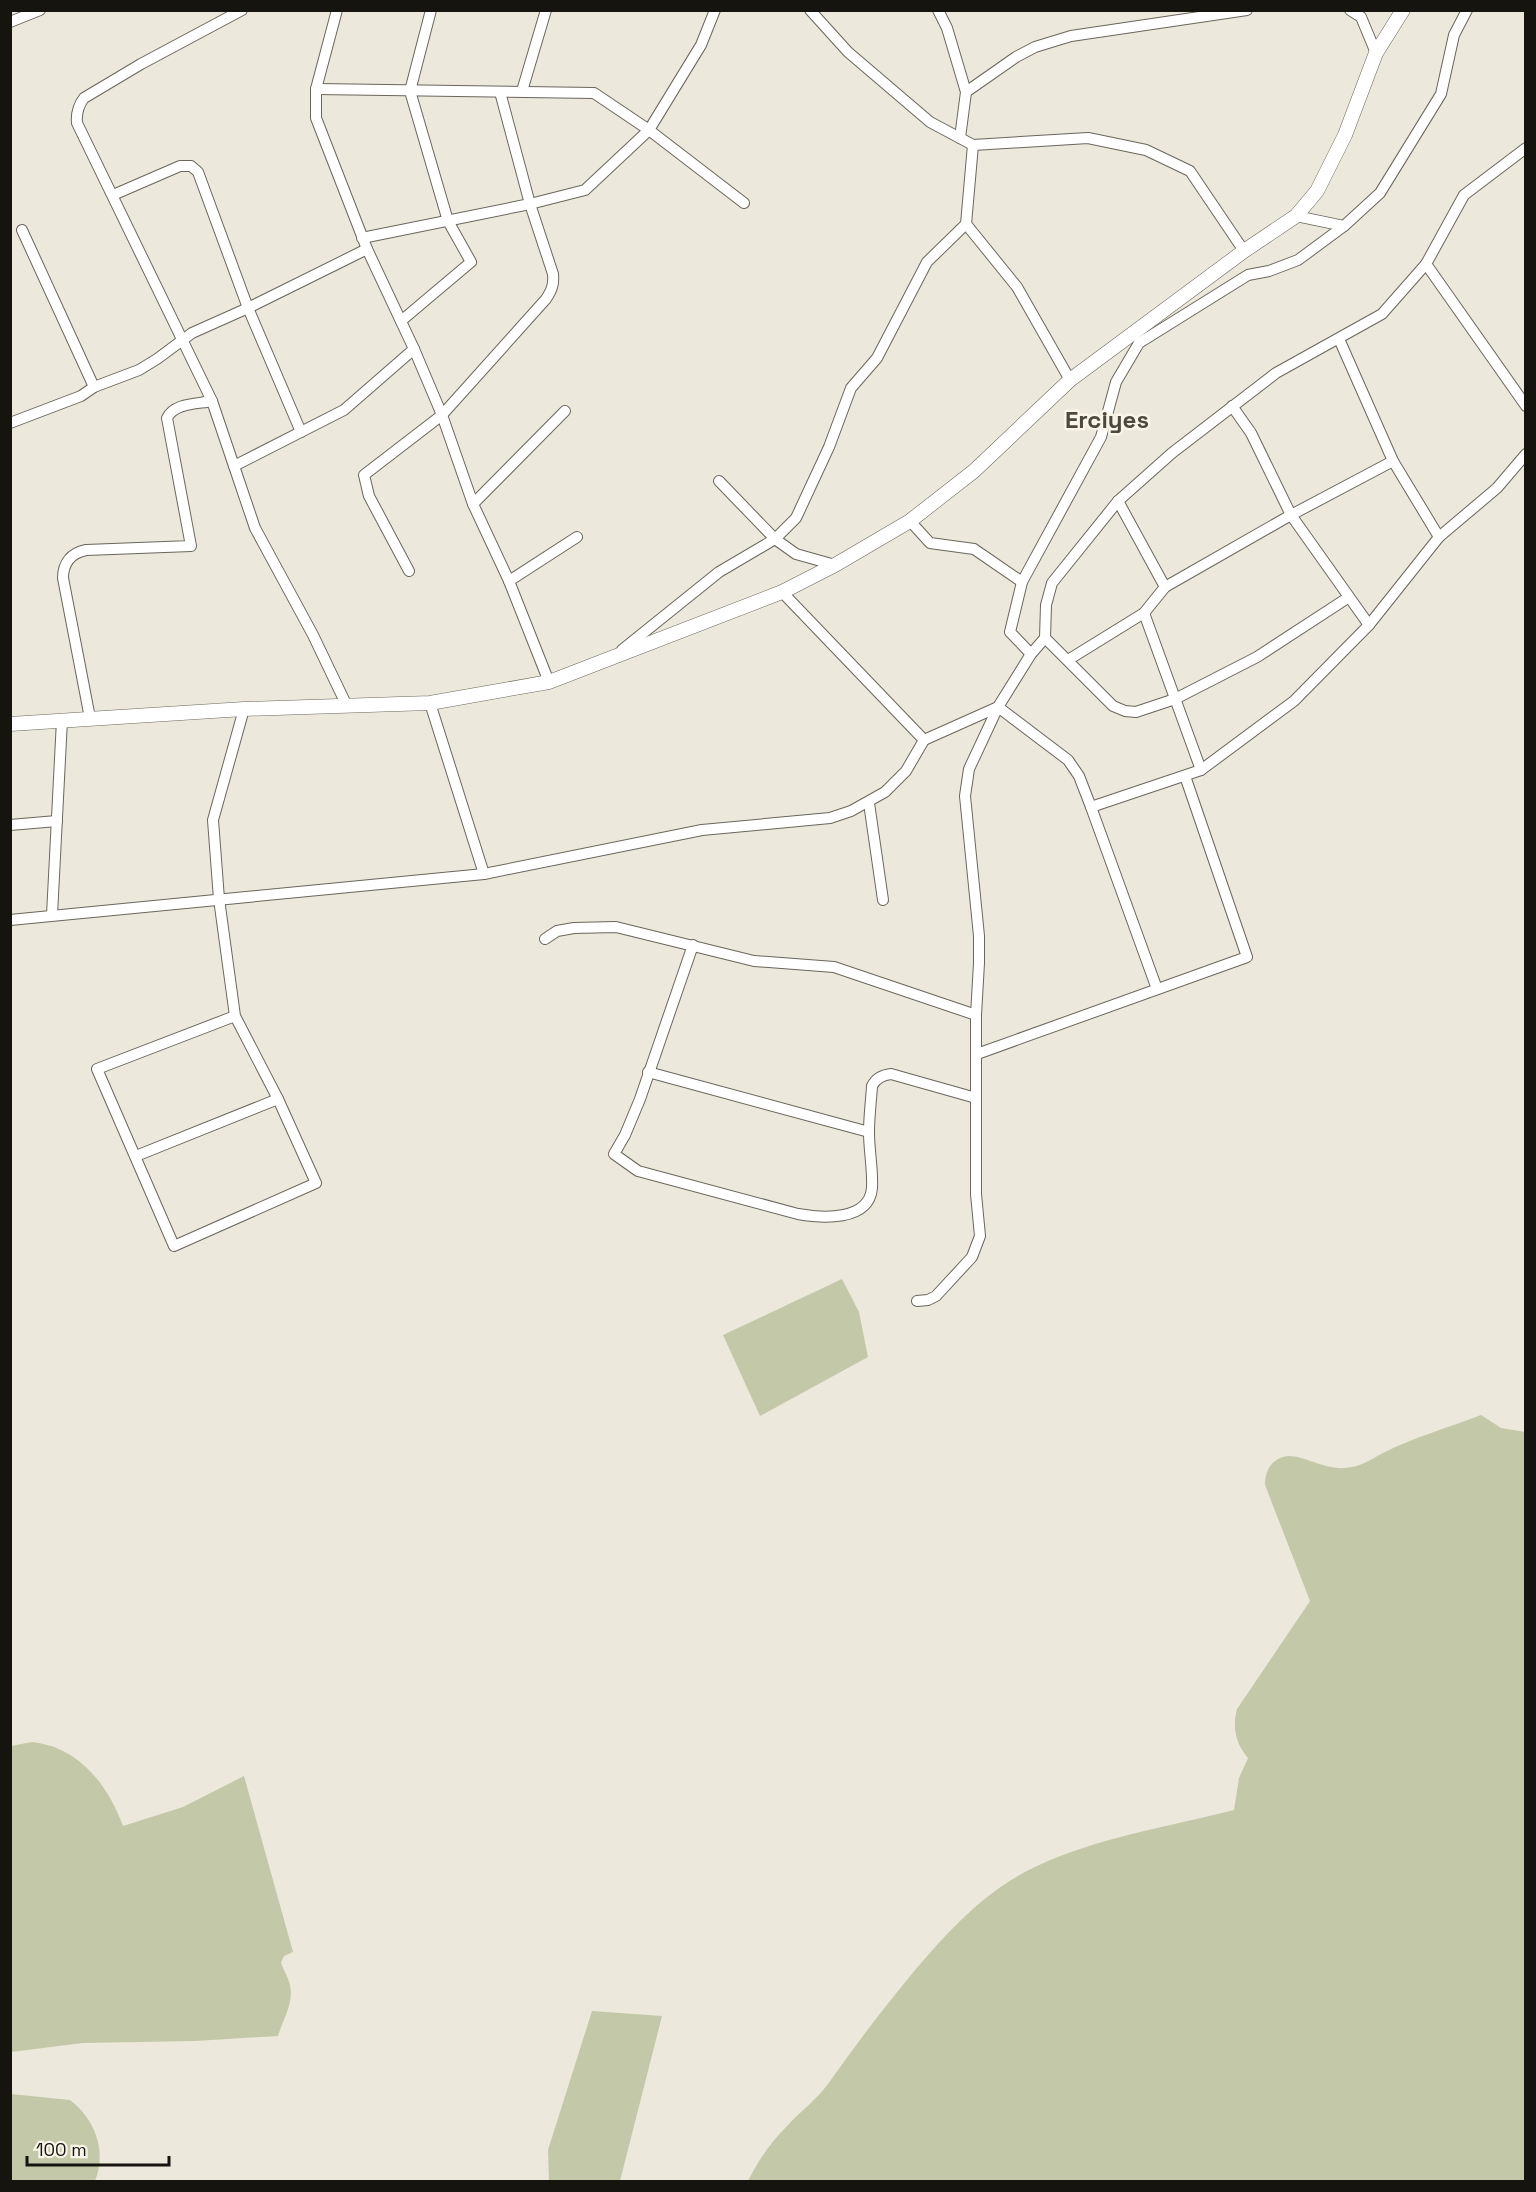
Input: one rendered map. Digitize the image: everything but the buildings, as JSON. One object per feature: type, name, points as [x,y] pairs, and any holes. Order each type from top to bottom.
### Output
[{"type":"street","points":[[10,22],[40,10]]},
{"type":"street","points":[[242,10],[141,64],[84,98],[76,116],[212,401],[255,528],[313,636],[346,704]]},
{"type":"street","points":[[337,10],[316,89],[316,118],[362,238],[442,415],[473,504],[509,581],[549,682]]},
{"type":"street","points":[[401,321],[471,262],[448,221],[410,90],[431,10]]},
{"type":"street","points":[[522,91],[546,10]]},
{"type":"street","points":[[362,238],[530,204],[585,190],[649,130],[701,45],[716,10]]},
{"type":"street","points":[[810,10],[848,52],[930,122],[973,145],[1088,138],[1146,150],[1190,171],[1245,252]]},
{"type":"street","points":[[938,10],[947,28],[966,92],[960,138]]},
{"type":"street","points":[[966,92],[1035,47],[1062,39],[1246,10]]},
{"type":"street","points":[[1350,10],[1361,17],[1376,53]]},
{"type":"street","points":[[1031,654],[1010,632],[1022,582],[1101,437],[1116,382],[1137,337],[1245,252],[1296,216],[1317,191],[1345,135],[1376,53],[1403,10]]},
{"type":"street","points":[[10,724],[244,709],[430,703],[549,682],[782,592],[835,565],[910,521],[974,471],[1070,380],[1137,337],[1248,275],[1269,271],[1298,260],[1344,226],[1380,193],[1441,94],[1454,36],[1467,10]]},
{"type":"street","points":[[316,89],[594,93],[649,130],[744,203]]},
{"type":"street","points":[[409,572],[369,496],[364,475],[442,415],[551,291],[553,274],[530,204],[500,92]]},
{"type":"street","points":[[615,656],[719,572],[775,539],[796,518],[828,447],[851,388],[877,358],[927,262],[966,224],[973,145]]},
{"type":"street","points":[[916,1301],[928,1300],[936,1296],[966,1264],[980,1236],[976,1194],[976,1015],[979,936],[965,796],[966,781],[969,769],[998,707],[1031,654],[1045,638],[1046,605],[1052,583],[1118,501],[1172,453],[1276,373],[1382,314],[1426,264],[1464,195],[1526,148]]},
{"type":"street","points":[[113,195],[180,166],[185,165],[198,172],[248,308],[300,432]]},
{"type":"street","points":[[1296,216],[1344,226]]},
{"type":"street","points":[[966,224],[1017,287],[1070,380]]},
{"type":"street","points":[[22,230],[94,387]]},
{"type":"street","points":[[10,423],[81,396],[94,387],[139,370],[192,333],[367,249]]},
{"type":"street","points":[[1426,264],[1526,406]]},
{"type":"street","points":[[1339,339],[1393,461],[1439,537]]},
{"type":"street","points":[[234,466],[344,410],[414,349]]},
{"type":"street","points":[[90,718],[63,578],[65,564],[73,555],[87,550],[191,546],[167,418],[177,408],[212,401]]},
{"type":"street","points":[[1232,406],[1251,433],[1291,515],[1369,625]]},
{"type":"street","points":[[473,504],[566,411]]},
{"type":"street","points":[[1091,807],[1200,770],[1294,701],[1369,625],[1439,537],[1497,488],[1526,454]]},
{"type":"street","points":[[1068,660],[1144,613],[1165,587],[1291,515],[1393,461]]},
{"type":"street","points":[[718,481],[775,539],[796,554],[835,565]]},
{"type":"street","points":[[1118,501],[1165,587]]},
{"type":"street","points":[[910,521],[930,543],[974,549],[1022,582]]},
{"type":"street","points":[[509,581],[577,537]]},
{"type":"street","points":[[782,592],[924,740]]},
{"type":"street","points":[[1045,638],[1108,702],[1118,709],[1130,712],[1141,711],[1175,699],[1257,657],[1349,597]]},
{"type":"street","points":[[1144,613],[1200,770]]},
{"type":"street","points":[[430,703],[484,874]]},
{"type":"street","points":[[10,920],[484,874],[702,830],[830,818],[869,803],[885,792],[906,771],[924,740],[998,707]]},
{"type":"street","points":[[998,707],[1068,760],[1079,776],[1157,989]]},
{"type":"street","points":[[235,1016],[97,1069],[174,1246],[316,1183],[278,1099],[235,1016],[219,899],[213,820],[244,709]]},
{"type":"street","points":[[52,915],[62,720]]},
{"type":"street","points":[[977,1054],[1247,957],[1185,776]]},
{"type":"street","points":[[869,803],[883,900]]},
{"type":"street","points":[[10,825],[57,821]]},
{"type":"street","points":[[544,939],[557,931],[574,928],[616,927],[754,961],[819,965],[842,969],[976,1015]]},
{"type":"street","points":[[693,945],[634,1115],[614,1154],[638,1171],[798,1214],[821,1217],[841,1216],[861,1208],[872,1189],[869,1132],[872,1086],[876,1080],[891,1074],[976,1098]]},
{"type":"street","points":[[648,1072],[869,1132]]},
{"type":"street","points":[[136,1156],[278,1099]]},
{"type":"green space","points":[[842,1279],[859,1312],[868,1357],[760,1416],[723,1335]]},
{"type":"green space","points":[[1481,1415],[1501,1428],[1525,1432],[1525,2181],[748,2181],[770,2145],[823,2090],[911,1975],[968,1913],[1000,1887],[1037,1866],[1085,1847],[1234,1810],[1239,1778],[1248,1758],[1236,1735],[1237,1709],[1310,1601],[1265,1485],[1267,1471],[1272,1464],[1278,1459],[1289,1456],[1337,1468],[1355,1466],[1406,1442]]},
{"type":"green space","points":[[32,1742],[64,1751],[90,1770],[109,1796],[123,1826],[183,1807],[244,1776],[293,1952],[284,1956],[281,1962],[289,1982],[291,1998],[278,2036],[195,2041],[83,2043],[11,2052],[11,1746]]},
{"type":"green space","points":[[592,2011],[662,2016],[620,2181],[549,2181],[548,2150]]},
{"type":"green space","points":[[11,2094],[70,2100],[79,2108],[92,2126],[99,2147],[100,2158],[95,2181],[11,2181]]},
{"type":"district","name":"Erciyes","points":[[1107,419]]}]
